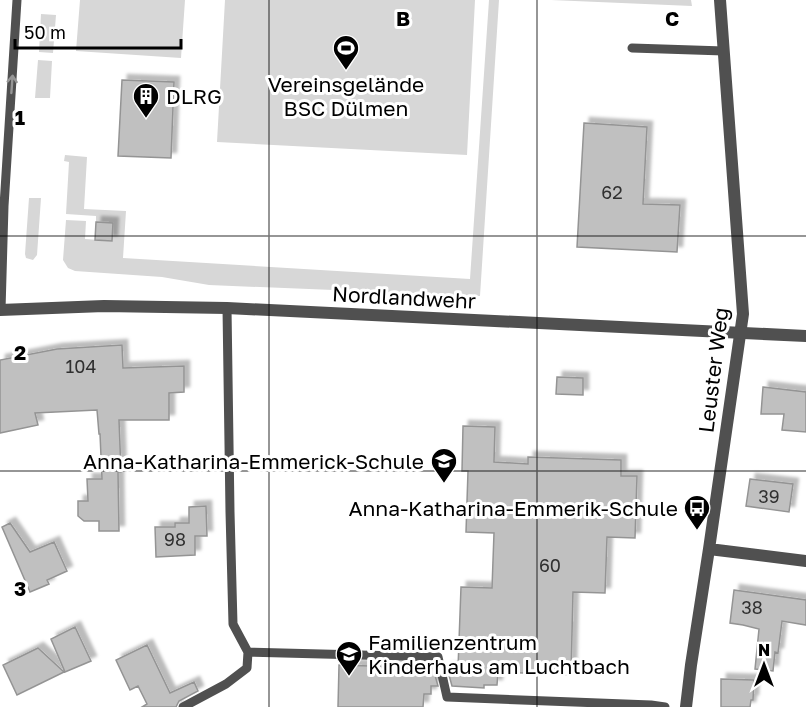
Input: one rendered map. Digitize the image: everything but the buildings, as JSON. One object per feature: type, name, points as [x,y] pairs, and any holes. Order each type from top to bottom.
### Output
[{"type":"street","name":"Leuster Weg","points":[[686,707],[743,314],[720,0]]},
{"type":"street","name":"Nordlandwehr","points":[[0,310],[104,306],[227,308],[806,336]]},
{"type":"street","points":[[709,549],[806,561]]},
{"type":"lane","points":[[0,310],[17,0]]},
{"type":"lane","points":[[632,48],[724,51]]},
{"type":"lane","points":[[183,707],[226,684],[247,668],[248,652],[232,624],[227,308]]},
{"type":"lane","points":[[248,652],[438,657],[447,698],[665,707]]},
{"type":"shaded area","points":[[80,0],[185,0],[181,58],[76,51]]},
{"type":"shaded area","name":"Vereinsgelände BSC Dülmen","points":[[225,0],[475,0],[467,155],[217,142]]},
{"type":"shaded area","points":[[489,0],[499,0],[480,296],[209,285],[162,277],[75,271],[68,268],[63,260],[66,220],[86,221],[85,239],[112,241],[113,224],[96,222],[96,216],[66,214],[69,162],[64,161],[65,155],[87,157],[84,209],[126,211],[123,258],[470,279]]},
{"type":"shaded area","points":[[551,0],[691,0],[692,6]]},
{"type":"shaded area","points":[[41,14],[56,15],[53,53],[39,52]]},
{"type":"shaded area","points":[[38,60],[52,61],[50,98],[35,98]]},
{"type":"shaded area","points":[[29,198],[41,198],[37,255],[33,260],[26,258],[25,254]]},
{"type":"place","name":"Vereinsgelände BSC Dülmen","points":[[346,71]]},
{"type":"place","name":"DLRG","points":[[146,119]]},
{"type":"place","name":"Anna-Katharina-Emmerick-Schule","points":[[444,484]]},
{"type":"place","name":"Anna-Katharina-Emmerik-Schule","points":[[697,531]]},
{"type":"place","name":"Familienzentrum Kinderhaus am Luchtbach","points":[[349,677]]}]
